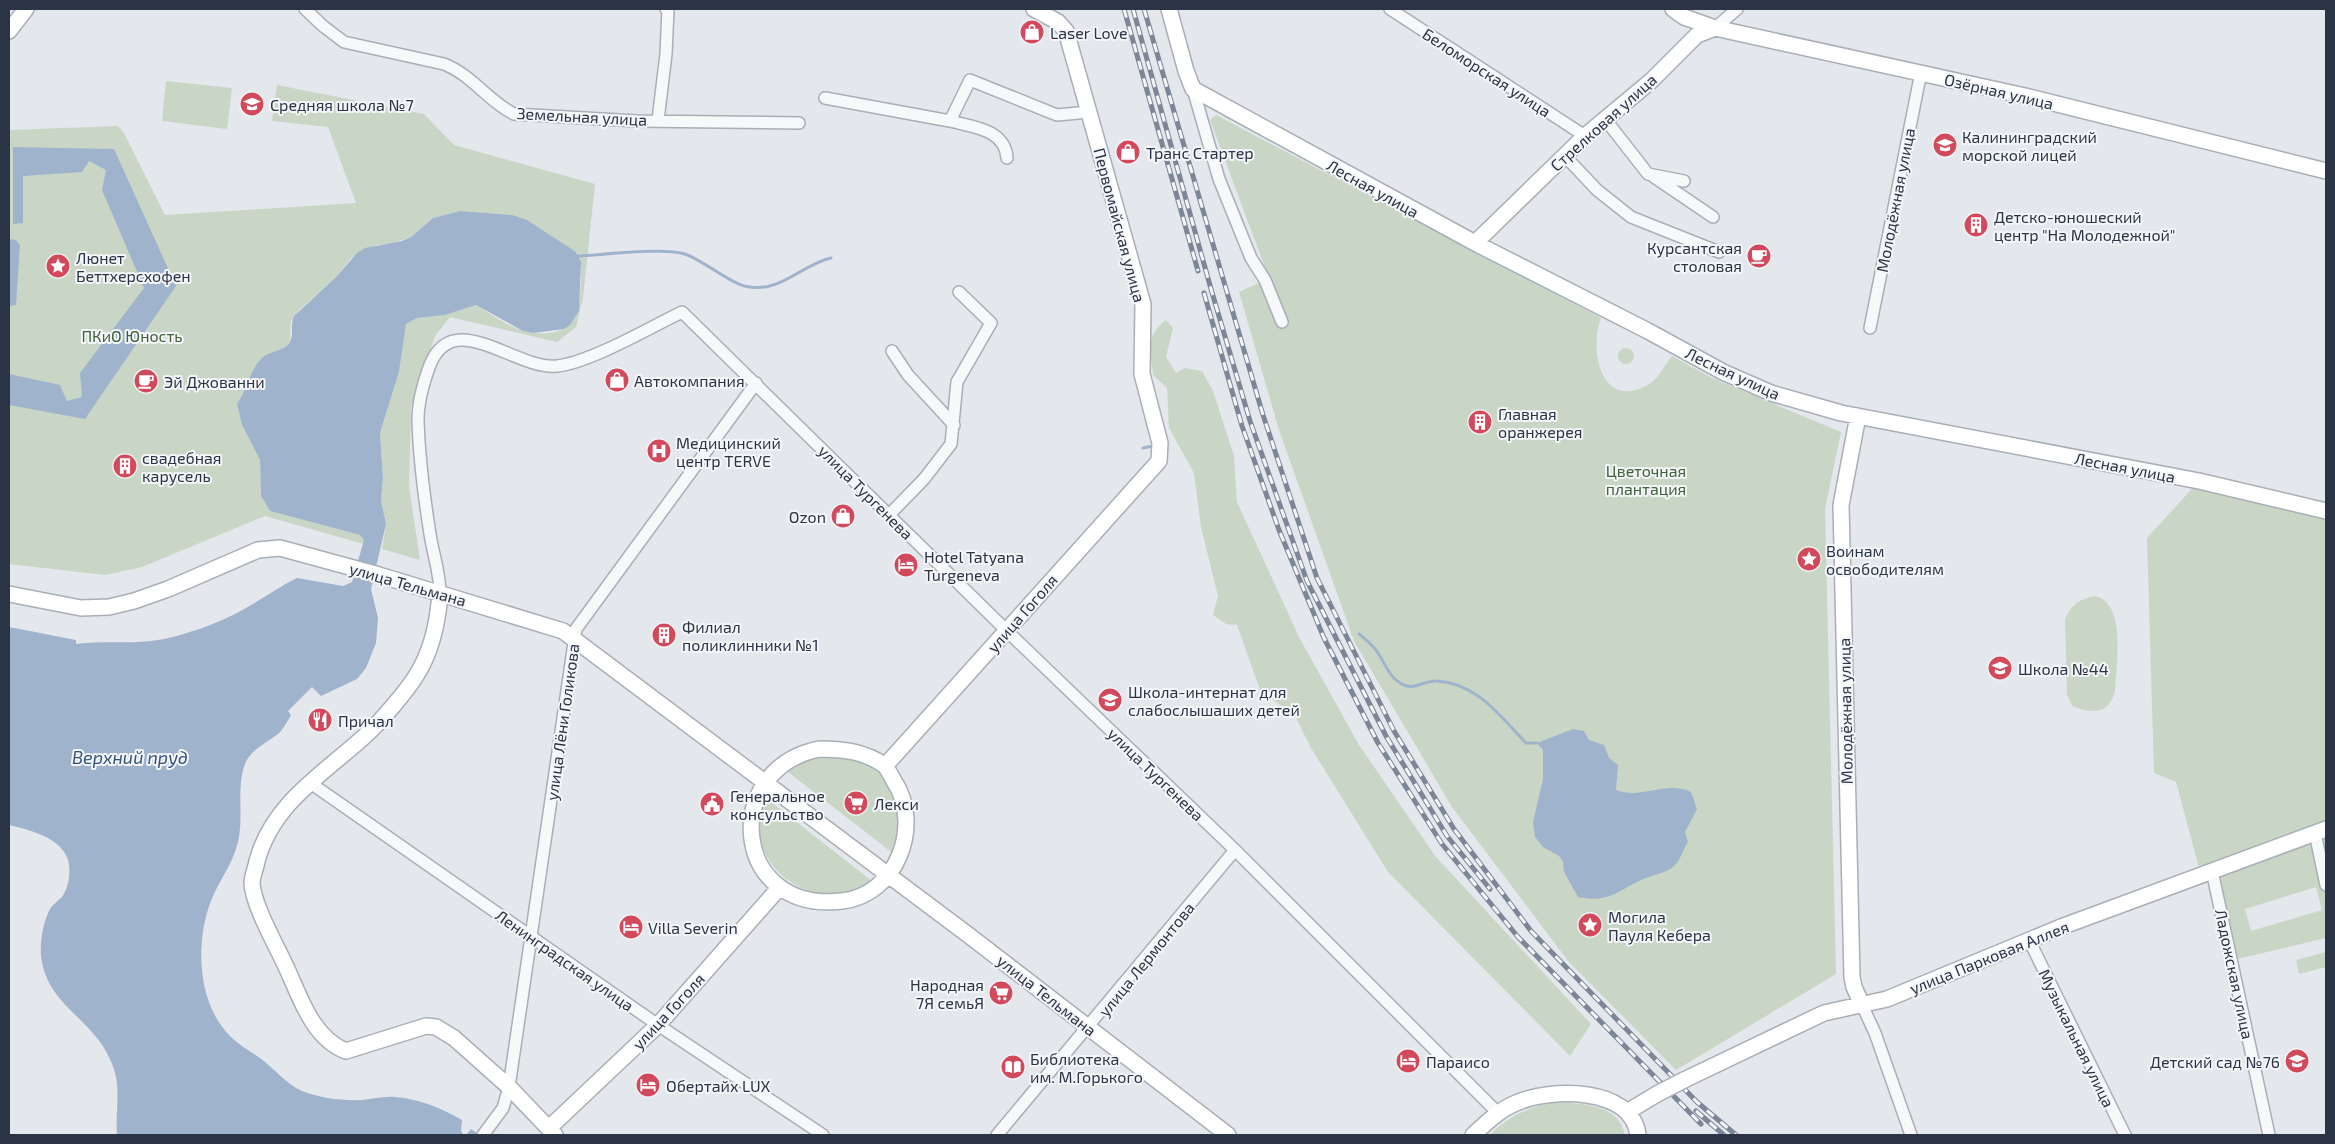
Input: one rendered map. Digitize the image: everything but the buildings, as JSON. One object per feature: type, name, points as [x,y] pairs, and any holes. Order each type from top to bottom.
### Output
[{"type":"street","points":[[9,31],[26,9]]},
{"type":"street","name":"Земельная улица","points":[[305,9],[331,34],[344,42],[444,64],[456,69],[499,107],[514,114],[658,120],[666,54],[668,9],[666,9]]},
{"type":"street","name":"Первомайская улица","points":[[1034,9],[1058,22],[1066,30],[1143,304],[1142,374],[1160,443],[1159,461]]},
{"type":"street","points":[[1169,9],[1219,179],[1251,258],[1266,280],[1282,322]]},
{"type":"street","name":"Беломорская улица","points":[[1390,9],[1585,136]]},
{"type":"street","name":"Озёрная улица","points":[[1673,9],[1684,17],[1715,28],[1920,72],[2326,171]]},
{"type":"street","name":"Стрелковая улица","points":[[1475,243],[1585,136],[1651,81],[1698,36],[1715,28],[1737,9]]},
{"type":"street","name":"Молодёжная улица","points":[[1870,328],[1920,72]]},
{"type":"street","points":[[950,121],[970,80],[1057,115],[1089,112]]},
{"type":"street","name":"Лесная улица","points":[[1193,89],[1475,243],[1648,331],[1723,372],[1771,393],[1805,404],[1858,416],[2199,481],[2326,511]]},
{"type":"street","points":[[826,98],[950,121],[998,136],[1006,147],[1007,158]]},
{"type":"street","points":[[1605,119],[1648,174],[1713,217]]},
{"type":"street","points":[[658,120],[800,124]]},
{"type":"street","points":[[1564,155],[1597,190],[1631,218],[1719,252]]},
{"type":"street","points":[[1648,174],[1684,181]]},
{"type":"street","points":[[889,515],[924,479],[951,444],[957,382],[991,323],[959,292]]},
{"type":"street","name":"улица Тургенева","points":[[440,593],[422,478],[418,417],[426,374],[433,357],[442,345],[457,339],[472,340],[534,363],[558,366],[596,353],[682,312],[1007,631],[1235,850],[1498,1113]]},
{"type":"street","points":[[892,351],[908,376],[954,425]]},
{"type":"street","name":"улица Лёни Голикова","points":[[483,1135],[503,1108],[509,1087],[574,638],[582,619],[756,383]]},
{"type":"street","name":"Молодёжная улица","points":[[1858,416],[1841,505],[1852,977],[1862,1005]]},
{"type":"street","name":"улица Гоголя","points":[[886,766],[1159,461]]},
{"type":"street","name":"улица Тельмана","points":[[9,594],[82,608],[116,606],[168,589],[241,557],[270,548],[288,549],[548,625],[574,638],[889,874],[1228,1135]]},
{"type":"street","points":[[440,593],[435,630],[427,655],[415,678],[368,733],[309,782],[290,802],[270,830],[260,853],[252,882],[261,912],[312,1020],[325,1039],[335,1047],[346,1051],[426,1026],[436,1027],[454,1038],[509,1087],[552,1132]]},
{"type":"street","points":[[819,749],[841,749],[861,753],[886,766],[898,786],[906,817],[905,833],[900,853],[889,874],[872,892],[841,901],[822,902],[804,898],[780,887],[762,869],[753,852],[754,806],[766,783],[774,773],[805,752],[819,749]]},
{"type":"street","name":"Ленинградская улица","points":[[309,782],[658,1026],[823,1135]]},
{"type":"street","points":[[2321,831],[2326,885]]},
{"type":"street","name":"улица Парковая Аллея","points":[[1627,1112],[1684,1080],[1824,1014],[1887,1000],[2029,940],[2321,831]]},
{"type":"street","name":"улица Лермонтова","points":[[997,1135],[1089,1028],[1235,850]]},
{"type":"street","name":"Ладожская улица","points":[[2212,871],[2269,1135]]},
{"type":"street","name":"улица Гоголя","points":[[552,1132],[658,1026],[780,887]]},
{"type":"street","name":"Музыкальная улица","points":[[2029,940],[2125,1135]]},
{"type":"street","points":[[1862,1005],[1871,1021],[1911,1135]]},
{"type":"street","points":[[1473,1135],[1498,1113],[1533,1096],[1555,1093],[1592,1096],[1613,1102],[1627,1112],[1638,1135]]},
{"type":"green space","points":[[166,81],[232,88],[227,129],[162,121]]},
{"type":"green space","name":"ПКиО Юность","points":[[277,85],[424,114],[454,145],[595,184],[583,298],[576,327],[557,342],[450,317],[435,336],[411,408],[409,486],[420,560],[382,549],[386,524],[381,500],[383,478],[380,433],[399,372],[406,324],[417,318],[445,315],[476,305],[518,329],[535,333],[554,332],[562,330],[569,325],[578,309],[580,298],[581,269],[576,252],[512,215],[460,211],[433,218],[411,237],[390,244],[376,245],[351,258],[336,277],[299,310],[291,321],[290,341],[287,346],[263,358],[256,366],[245,394],[237,404],[242,425],[260,460],[261,496],[270,511],[360,535],[364,540],[364,544],[265,516],[142,567],[105,575],[9,564],[9,130],[118,126],[124,133],[165,215],[356,203],[328,127],[272,121]]},
{"type":"green space","name":"Цветочная плантация","points":[[1216,115],[1601,318],[1596,345],[1598,359],[1608,383],[1618,389],[1630,391],[1646,386],[1657,377],[1672,356],[1712,378],[1841,432],[1825,509],[1836,974],[1676,1070],[1569,962],[1452,807],[1354,641],[1279,430],[1239,292],[1269,278],[1210,120]]},
{"type":"green space","points":[[1166,320],[1173,328],[1166,357],[1176,373],[1185,368],[1202,371],[1213,391],[1234,456],[1237,502],[1299,637],[1359,745],[1436,857],[1591,1024],[1570,1056],[1388,872],[1311,748],[1295,716],[1260,690],[1237,625],[1226,624],[1213,615],[1218,596],[1201,527],[1194,473],[1169,428],[1167,388],[1153,375],[1152,338],[1159,326]]},
{"type":"green space","points":[[1623,348],[1629,348],[1634,353],[1632,362],[1623,364],[1618,359],[1618,353]]},
{"type":"green space","points":[[2199,481],[2326,511],[2326,938],[2233,960],[2216,886],[2201,875],[2176,782],[2154,773],[2147,538]],"holes":[[[2316,887],[2322,910],[2251,931],[2245,909]]]},
{"type":"green space","points":[[2095,596],[2105,601],[2112,610],[2116,622],[2118,651],[2115,691],[2109,705],[2099,711],[2072,706],[2067,695],[2065,619],[2077,603]]},
{"type":"green space","points":[[822,756],[836,756],[861,761],[880,772],[887,780],[898,805],[902,822],[894,854],[788,772],[800,762]]},
{"type":"green space","points":[[766,798],[873,882],[833,894],[815,892],[798,886],[784,877],[772,864],[763,849],[759,833],[760,815]]},
{"type":"green space","points":[[2326,952],[2326,967],[2299,974],[2296,960]]},
{"type":"green space","points":[[1555,1102],[1587,1105],[1607,1111],[1621,1124],[1625,1135],[1490,1135],[1520,1113]]},
{"type":"water","points":[[13,147],[114,149],[176,286],[85,419],[9,405],[9,374],[60,385],[67,401],[82,397],[80,373],[144,288],[102,190],[106,170],[89,161],[82,172],[23,176],[23,223],[13,224]]},
{"type":"water","name":"Верхний пруд","points":[[460,211],[512,215],[527,220],[576,252],[581,262],[579,311],[570,325],[564,329],[533,333],[523,331],[476,305],[445,315],[417,318],[406,324],[399,372],[380,433],[383,478],[381,500],[386,524],[371,589],[378,618],[376,643],[366,668],[357,679],[321,696],[312,687],[288,711],[291,715],[281,731],[256,749],[248,758],[242,773],[238,842],[211,901],[206,917],[201,953],[205,990],[219,1022],[233,1039],[263,1060],[296,1088],[316,1095],[339,1099],[362,1100],[391,1097],[421,1102],[462,1120],[461,1131],[463,1134],[467,1134],[471,1129],[480,1135],[117,1135],[117,1086],[109,1057],[101,1043],[60,998],[44,972],[41,955],[42,933],[49,911],[62,897],[68,884],[68,860],[64,852],[52,840],[35,832],[9,825],[9,627],[76,640],[76,644],[153,641],[191,632],[225,619],[297,578],[343,586],[352,582],[364,540],[360,535],[270,511],[261,496],[260,460],[242,425],[237,404],[258,362],[266,355],[285,347],[290,342],[294,316],[336,277],[357,253],[365,248],[402,241],[411,237],[433,218]]},
{"type":"water","points":[[9,239],[16,240],[20,245],[16,305],[9,306]]},
{"type":"water","points":[[1573,729],[1584,731],[1589,740],[1604,745],[1609,758],[1618,765],[1616,790],[1635,793],[1673,788],[1682,789],[1691,792],[1697,809],[1685,832],[1688,842],[1674,866],[1604,898],[1588,899],[1578,897],[1564,872],[1563,862],[1559,856],[1543,847],[1535,837],[1533,822],[1543,779],[1543,750],[1537,743]]},
{"type":"waterway","points":[[578,256],[649,251],[675,252],[693,257],[726,278],[750,287],[761,287],[782,282],[821,261],[831,258]]},
{"type":"waterway","points":[[1143,448],[1153,446]]},
{"type":"waterway","points":[[1359,634],[1374,647],[1392,675],[1399,682],[1408,686],[1416,686],[1437,681],[1451,683],[1464,688],[1487,703],[1526,743],[1537,743]]},
{"type":"railway","points":[[1124,9],[1198,271]]},
{"type":"railway","points":[[1133,9],[1250,421],[1307,581],[1386,736],[1447,836],[1490,889]]},
{"type":"railway","points":[[1144,9],[1263,415],[1317,578],[1394,731],[1454,829],[1531,931],[1697,1102],[1736,1135]]},
{"type":"railway","points":[[1204,293],[1242,426],[1279,530],[1324,638],[1378,743],[1442,844],[1518,937],[1701,1124]]},
{"type":"railway","points":[[1696,1111],[1724,1135]]},
{"type":"place","name":"Laser Love","points":[[1032,32]]},
{"type":"place","name":"Средняя школа №7","points":[[252,104]]},
{"type":"place","name":"Калининградский морской лицей","points":[[1945,145]]},
{"type":"place","name":"Транс Стартер","points":[[1128,152]]},
{"type":"place","name":"Детско-юношеский центр \"На Молодежной\"","points":[[1976,225]]},
{"type":"place","name":"Курсантская столовая","points":[[1759,256]]},
{"type":"place","name":"Люнет Беттхерсхофен","points":[[58,266]]},
{"type":"place","name":"Автокомпания","points":[[617,380]]},
{"type":"place","name":"Эй Джованни","points":[[146,381]]},
{"type":"place","name":"Главная оранжерея","points":[[1480,422]]},
{"type":"place","name":"Медицинский центр TERVE","points":[[659,451]]},
{"type":"place","name":"свадебная карусель","points":[[125,466]]},
{"type":"place","name":"Ozon","points":[[843,516]]},
{"type":"place","name":"Воинам освободителям","points":[[1809,559]]},
{"type":"place","name":"Hotel Tatyana Turgeneva","points":[[906,565]]},
{"type":"place","name":"Филиал поликлинники №1","points":[[664,635]]},
{"type":"place","name":"Школа №44","points":[[2000,668]]},
{"type":"place","name":"Школа-интернат для слабослышаших детей","points":[[1110,700]]},
{"type":"place","name":"Причал","points":[[320,720]]},
{"type":"place","name":"Лекси","points":[[856,803]]},
{"type":"place","name":"Генеральное консульство","points":[[712,804]]},
{"type":"place","name":"Могила Пауля Кебера","points":[[1590,925]]},
{"type":"place","name":"Villa Severin","points":[[631,927]]},
{"type":"place","name":"Народная 7Я семьЯ","points":[[1001,993]]},
{"type":"place","name":"Параисо","points":[[1408,1061]]},
{"type":"place","name":"Детский сад №76","points":[[2297,1061]]},
{"type":"place","name":"Библиотека им. М.Горького","points":[[1013,1067]]},
{"type":"place","name":"Обертайх LUX","points":[[648,1085]]}]
